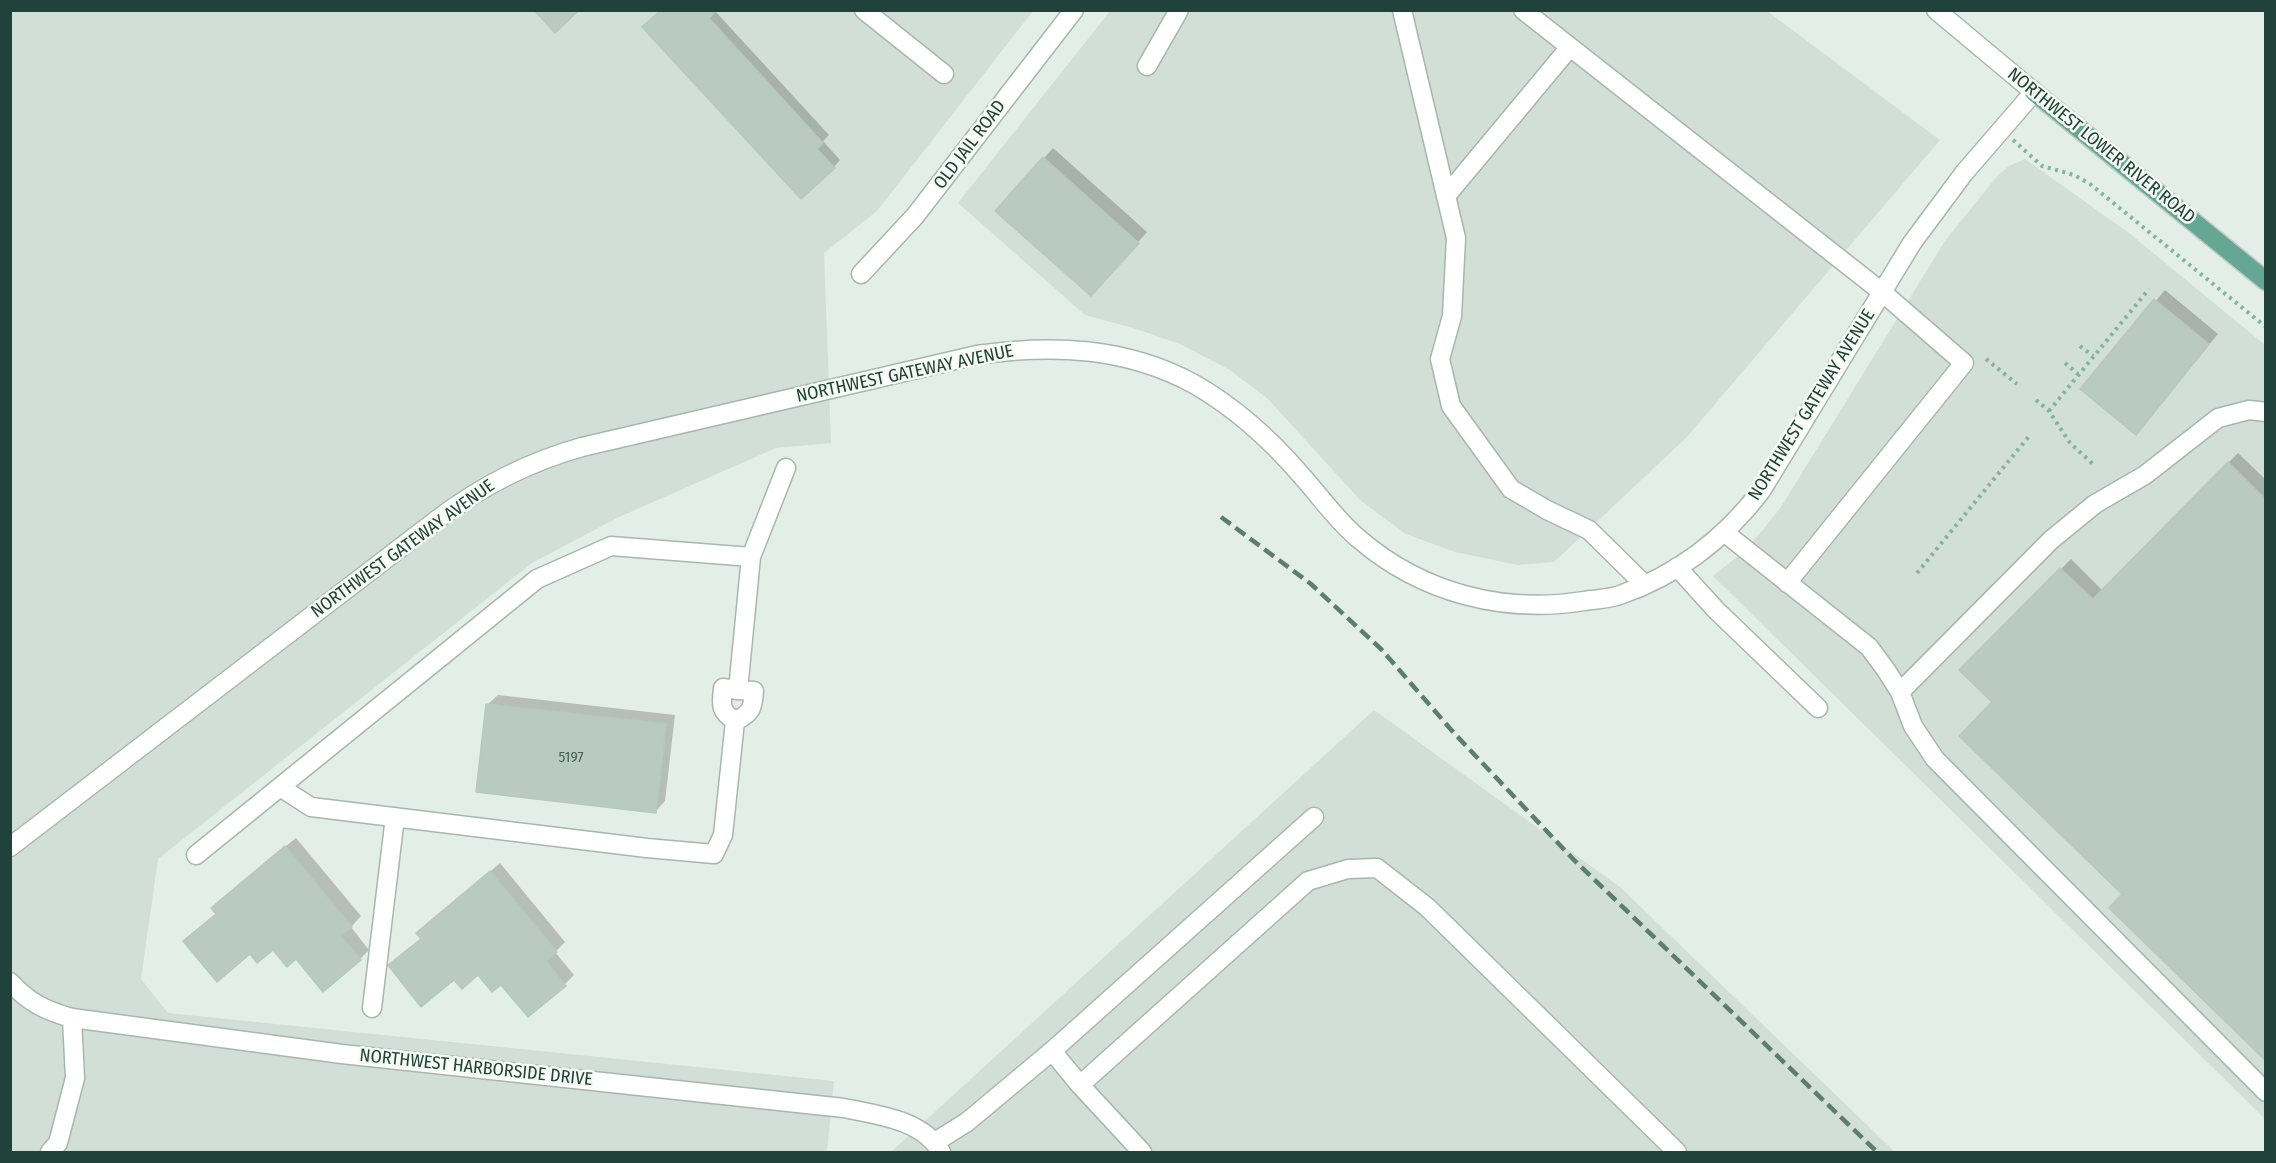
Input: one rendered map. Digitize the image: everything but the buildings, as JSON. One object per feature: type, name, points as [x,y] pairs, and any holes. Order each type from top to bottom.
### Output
[{"type":"main road","name":"NORTHWEST LOWER RIVER ROAD","points":[[2034,92],[2265,281]]},
{"type":"street","points":[[864,10],[944,74]]},
{"type":"street","name":"OLD JAIL ROAD","points":[[861,274],[915,216],[1074,10]]},
{"type":"street","points":[[1147,66],[1179,10]]},
{"type":"street","points":[[1402,10],[1456,238],[1452,316],[1440,359],[1451,406],[1512,489],[1589,530],[1645,585]]},
{"type":"street","points":[[1523,10],[1882,292],[1964,363],[1787,583]]},
{"type":"street","name":"NORTHWEST LOWER RIVER ROAD","points":[[1936,10],[2034,92]]},
{"type":"street","points":[[1446,196],[1570,47]]},
{"type":"street","name":"NORTHWEST GATEWAY AVENUE","points":[[10,847],[476,492],[526,465],[555,454],[714,415],[977,356],[1035,348],[1105,353],[1164,370],[1193,384],[1251,423],[1277,448],[1358,539],[1388,561],[1427,583],[1456,594],[1524,605],[1570,603],[1617,596],[1645,585],[1677,567],[1725,533],[1742,515],[1761,491],[1931,215],[1964,172],[2034,92]]},
{"type":"street","points":[[1900,692],[2050,540],[2095,504],[2145,475],[2218,418],[2249,410],[2265,412]]},
{"type":"street","points":[[280,788],[311,807],[714,854],[723,835],[735,721],[726,715],[721,706],[723,688],[738,690],[751,557],[786,468]]},
{"type":"street","points":[[1725,533],[1869,647],[1900,692],[1913,726],[1935,759],[2265,1092]]},
{"type":"street","points":[[196,855],[537,579],[611,546],[751,557]]},
{"type":"street","points":[[1677,567],[1716,610],[1818,708]]},
{"type":"street","points":[[372,1008],[395,817]]},
{"type":"street","points":[[938,1147],[1052,1051],[1314,817]]},
{"type":"street","points":[[1080,1085],[1308,881],[1348,869],[1377,868],[1427,907],[1677,1152]]},
{"type":"street","name":"NORTHWEST HARBORSIDE DRIVE","points":[[10,981],[24,996],[38,1006],[72,1017],[342,1053],[844,1108],[900,1120],[938,1147]]},
{"type":"street","points":[[50,1152],[58,1143],[75,1078],[72,1017]]},
{"type":"street","points":[[1052,1051],[1142,1152]]},
{"type":"path","name":"NORTHWEST LOWER RIVER ROAD","points":[[2002,131],[2042,166],[2074,175],[2090,183],[2265,327]]},
{"type":"path","points":[[2049,411],[2150,289]]},
{"type":"path","points":[[2080,346],[2093,356]]},
{"type":"path","points":[[1986,358],[2017,384]]},
{"type":"path","points":[[2065,363],[2078,374]]},
{"type":"path","points":[[2036,400],[2049,411],[2070,443],[2094,465]]},
{"type":"path","points":[[1917,573],[2030,435]]},
{"type":"shaded area","points":[[10,11],[1033,11],[877,211],[824,253],[831,443],[776,448],[619,517],[532,563],[158,859],[141,979],[168,1013],[834,1081],[827,1152],[11,1152]]},
{"type":"shaded area","points":[[1110,11],[1767,11],[1940,140],[1687,437],[1554,562],[1518,565],[1455,552],[1406,534],[1361,501],[1268,399],[1230,370],[1180,344],[1085,315],[958,203]]},
{"type":"shaded area","points":[[2025,159],[2129,233],[2265,345],[2265,1119],[1713,576],[1737,557],[1781,507],[1945,241],[1998,175],[2009,166]]},
{"type":"shaded area","points":[[1374,710],[1620,887],[1895,1152],[891,1152]]},
{"type":"railway","points":[[1221,517],[1311,584],[1381,649],[1454,733],[1574,860],[1877,1152]]}]
